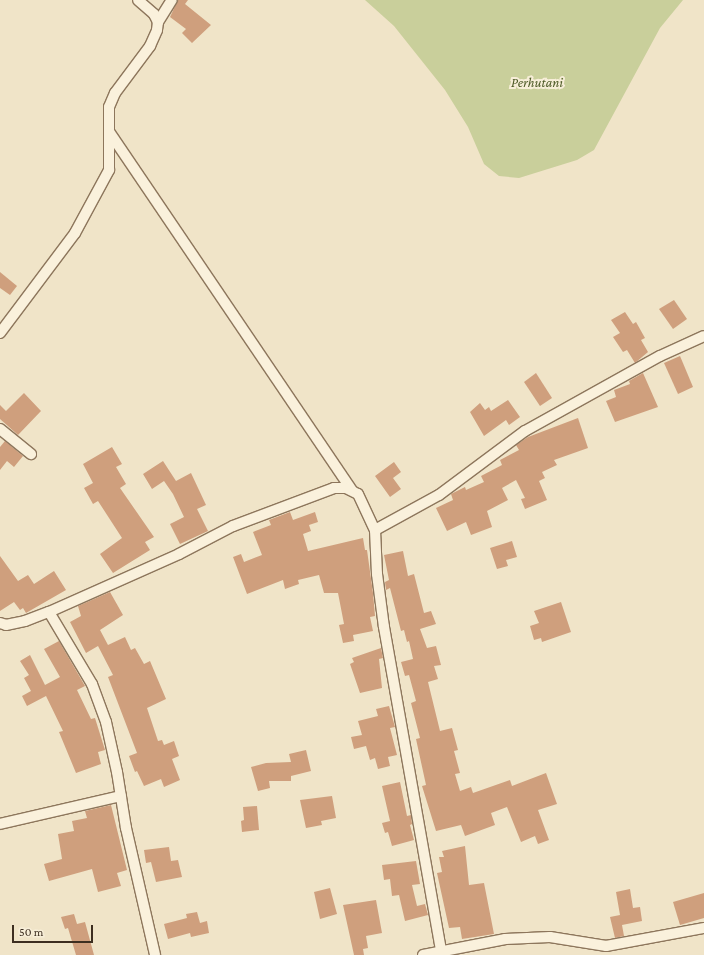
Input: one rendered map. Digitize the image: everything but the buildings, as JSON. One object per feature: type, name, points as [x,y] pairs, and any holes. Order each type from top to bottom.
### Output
[{"type":"street","points":[[138,0],[158,22]]},
{"type":"street","points":[[0,333],[75,233],[97,196],[109,170],[109,107],[115,93],[150,46],[158,30],[158,22],[172,0]]},
{"type":"street","points":[[110,133],[205,277],[352,490],[358,494],[375,530],[377,574],[384,627],[441,950]]},
{"type":"street","points":[[375,530],[439,495],[525,431],[660,356],[704,336]]},
{"type":"street","points":[[1,432],[31,454]]},
{"type":"street","points":[[0,623],[6,624],[25,621],[49,612],[180,554],[233,526],[334,488],[352,490]]},
{"type":"street","points":[[49,612],[92,684],[106,722],[126,828],[155,955]]},
{"type":"street","points":[[0,824],[121,796]]},
{"type":"street","points":[[423,955],[441,950],[505,939],[550,937],[607,950],[704,928]]},
{"type":"green space","name":"Perhutani","points":[[365,0],[683,0],[660,28],[594,150],[577,160],[519,178],[499,176],[484,164],[468,127],[445,90],[394,26]]}]
